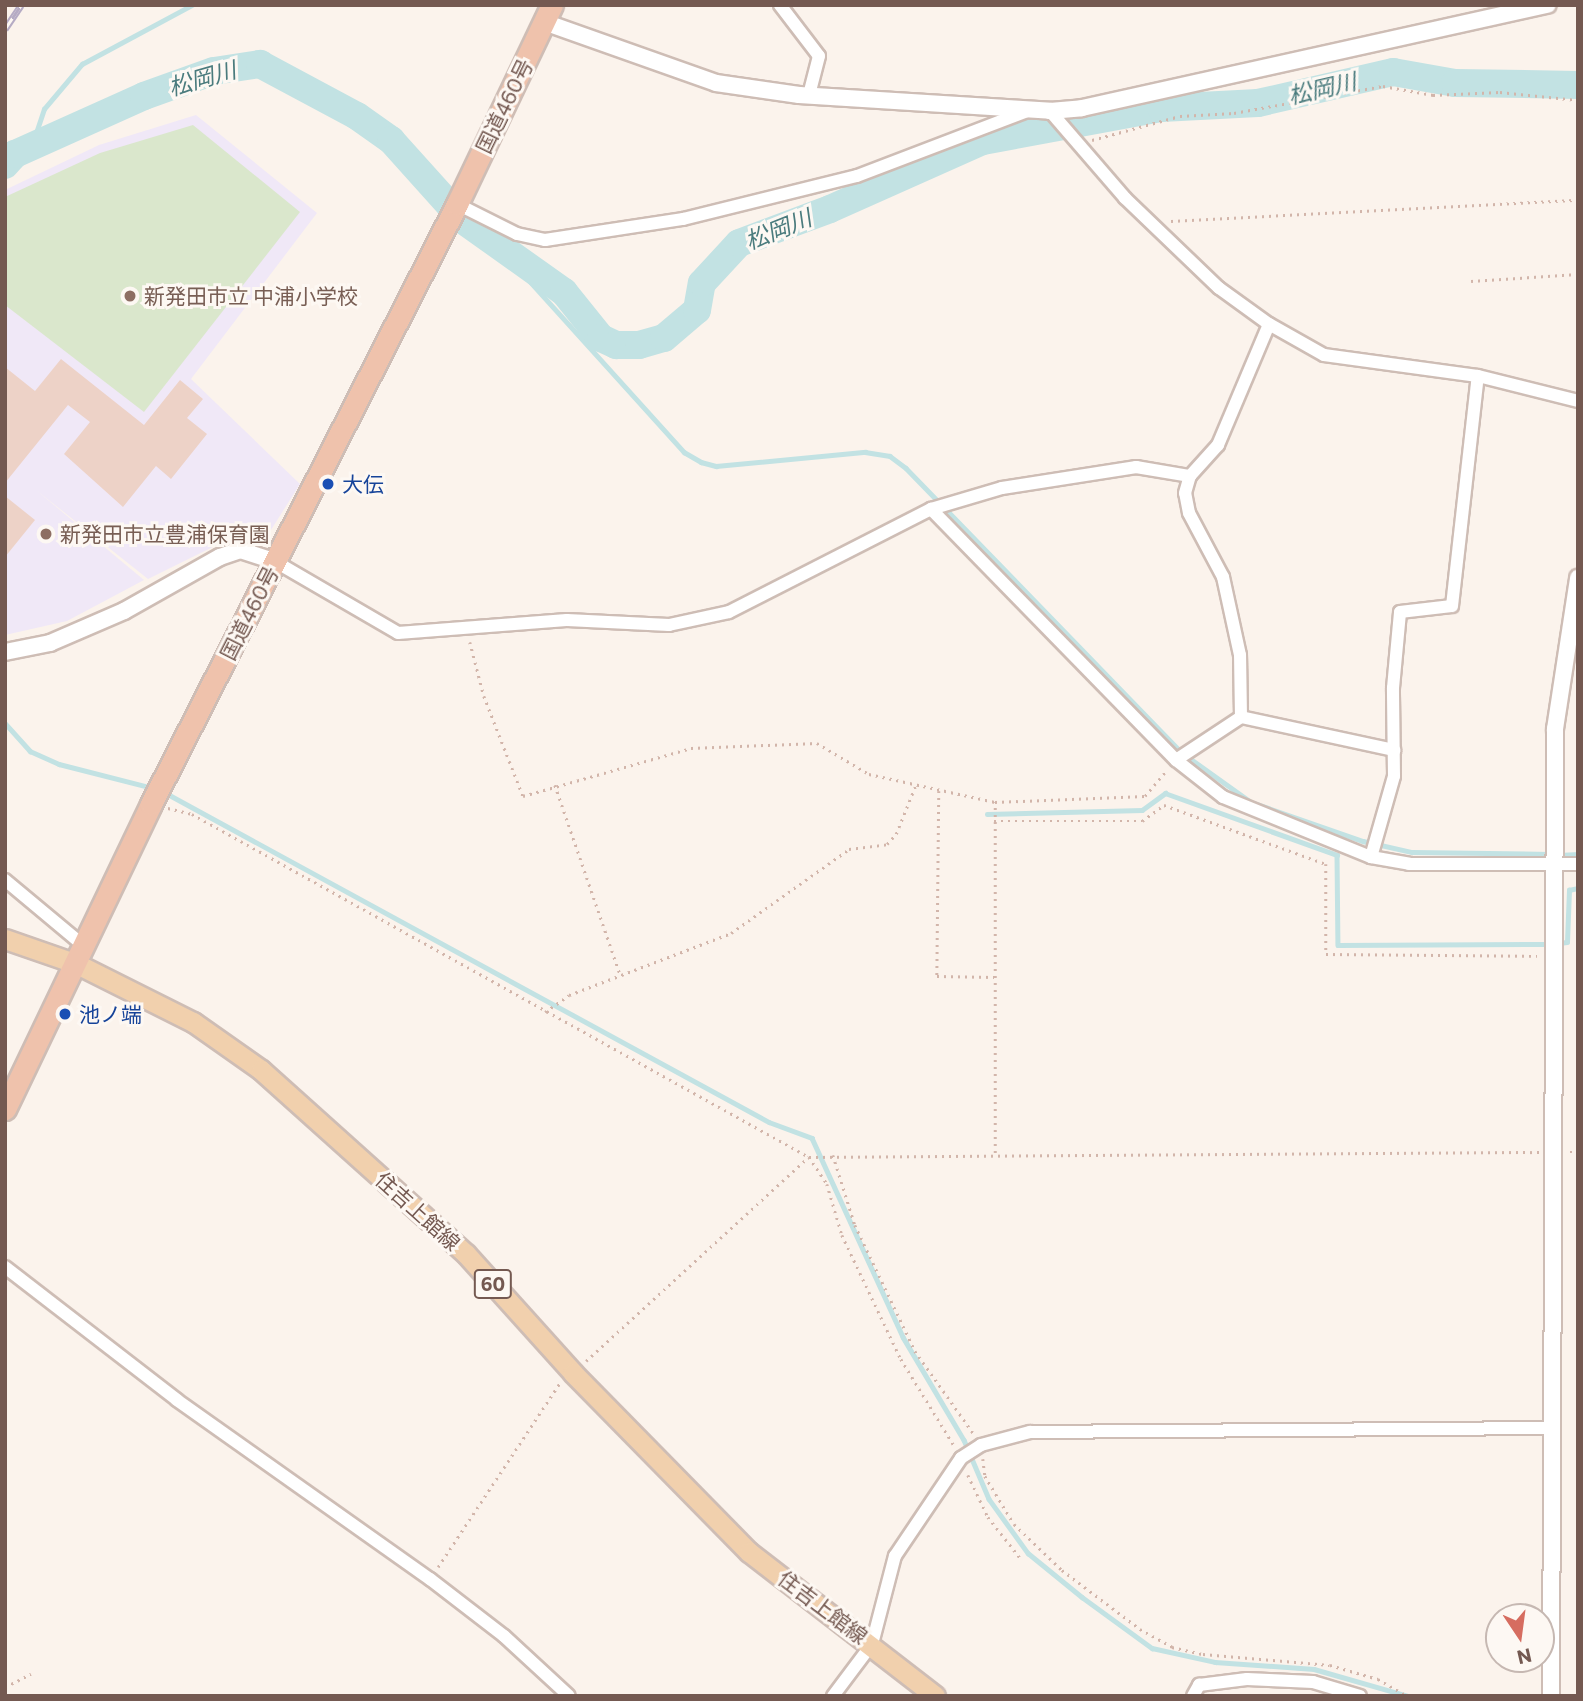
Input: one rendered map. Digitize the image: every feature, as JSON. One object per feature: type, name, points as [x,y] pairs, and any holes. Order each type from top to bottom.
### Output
[{"type":"highway","name":"国道460号","points":[[5,1109],[151,804],[457,204],[548,14]]},
{"type":"main road","name":"住吉上館線","points":[[5,939],[80,955],[193,1022],[261,1070],[466,1254],[573,1373],[749,1552],[872,1644],[935,1696]]},
{"type":"street","points":[[780,5],[819,56],[809,96]]},
{"type":"street","points":[[548,14],[716,83],[809,96],[1050,111],[1082,108],[1548,5]]},
{"type":"street","points":[[457,204],[517,234],[545,240],[683,219],[857,176],[1028,110]]},
{"type":"street","points":[[1050,111],[1150,222],[1219,288],[1269,324],[1324,355],[1478,376],[1578,401]]},
{"type":"street","points":[[1241,718],[1240,655],[1223,577],[1189,513],[1185,493],[1190,476],[1218,445],[1269,324]]},
{"type":"street","points":[[1371,857],[1394,776],[1393,688],[1400,612],[1452,606],[1478,376]]},
{"type":"street","points":[[5,652],[50,643],[124,611],[220,557],[240,550],[276,562],[398,633],[567,620],[669,625],[729,612],[931,509],[1002,488],[1136,467],[1190,476]]},
{"type":"street","points":[[931,509],[1177,760],[1223,797],[1371,857],[1409,864],[1578,864]]},
{"type":"street","points":[[1551,1696],[1550,1428],[1555,729],[1578,578]]},
{"type":"street","points":[[1177,760],[1241,718],[1394,750]]},
{"type":"street","points":[[5,880],[80,955]]},
{"type":"street","points":[[5,1266],[177,1400],[430,1579],[504,1636],[569,1696]]},
{"type":"street","points":[[833,1696],[872,1644],[895,1556],[961,1458],[981,1445],[1030,1432],[1550,1428]]},
{"type":"street","points":[[1193,1696],[1199,1685],[1247,1679],[1313,1682],[1360,1696]]},
{"type":"path","points":[[1079,144],[1180,116],[1234,113],[1383,86],[1433,95],[1500,92],[1578,100]]},
{"type":"path","points":[[1150,222],[1578,200]]},
{"type":"path","points":[[1471,281],[1578,274]]},
{"type":"path","points":[[466,629],[484,696],[523,796],[555,784],[691,748],[817,743],[869,774],[915,787],[995,803],[1145,796],[1177,760]]},
{"type":"path","points":[[555,784],[620,974]]},
{"type":"path","points":[[545,1012],[569,995],[731,933],[849,849],[887,844],[896,834],[915,787]]},
{"type":"path","points":[[939,791],[937,976],[994,977]]},
{"type":"path","points":[[995,803],[995,1153]]},
{"type":"path","points":[[151,804],[192,814],[809,1157],[827,1184],[842,1235],[901,1359],[961,1458],[988,1517],[1021,1559]]},
{"type":"path","points":[[994,821],[1142,821],[1164,805],[1326,864],[1326,954],[1554,956]]},
{"type":"path","points":[[430,1579],[564,1376],[573,1373],[809,1157],[995,1153],[1578,1152]]},
{"type":"path","points":[[833,1155],[855,1225],[915,1351],[981,1445],[985,1476],[1014,1524],[1062,1570],[1140,1629],[1172,1647],[1203,1654],[1329,1665],[1378,1679],[1408,1696]]},
{"type":"path","points":[[5,1687],[31,1674]]},
{"type":"shaded area","name":"新発田市立 中浦小学校","points":[[196,115],[317,213],[191,379],[300,484],[264,541],[237,535],[148,579],[36,490],[144,580],[67,621],[5,635],[5,190],[99,145]]},
{"type":"green space","points":[[193,125],[300,212],[144,412],[5,305],[5,197],[100,153]]},
{"type":"building","points":[[61,359],[144,425],[180,380],[203,399],[187,418],[207,434],[171,479],[156,466],[123,507],[64,454],[90,422],[68,405],[5,483],[5,367],[35,391]]},
{"type":"building","points":[[5,496],[35,520],[5,557]]},
{"type":"waterway","points":[[31,148],[44,109],[82,64],[192,5]]},
{"type":"waterway","name":"松岡川","points":[[5,165],[15,154],[144,96],[214,71],[260,64],[357,116],[391,140],[463,220],[564,292],[601,338],[616,345],[639,345],[664,338],[697,310],[702,283],[739,243],[830,209],[983,141],[1161,108],[1258,103],[1393,72],[1455,83],[1578,85]]},
{"type":"waterway","points":[[509,250],[526,277],[684,452],[701,462],[716,466],[865,452],[890,456],[906,468],[1181,752],[1251,802],[1363,841],[1412,852],[1550,854]]},
{"type":"waterway","points":[[5,723],[30,751],[59,764],[153,788]]},
{"type":"waterway","points":[[164,792],[769,1122],[812,1138],[903,1337],[964,1440],[989,1499],[1028,1553],[1152,1648],[1215,1662],[1314,1669],[1408,1696]]},
{"type":"waterway","points":[[987,814],[1142,810],[1165,793],[1337,855],[1338,945],[1550,944]]},
{"type":"waterway","points":[[1559,855],[1578,854]]},
{"type":"waterway","points":[[1558,943],[1567,942],[1569,890],[1578,888]]},
{"type":"railway","points":[[5,29],[21,5]]},
{"type":"place","name":"新発田市立 中浦小学校","points":[[130,296]]},
{"type":"place","name":"大伝","points":[[328,484]]},
{"type":"place","name":"新発田市立豊浦保育園","points":[[46,534]]},
{"type":"place","name":"池ノ端","points":[[65,1014]]}]
